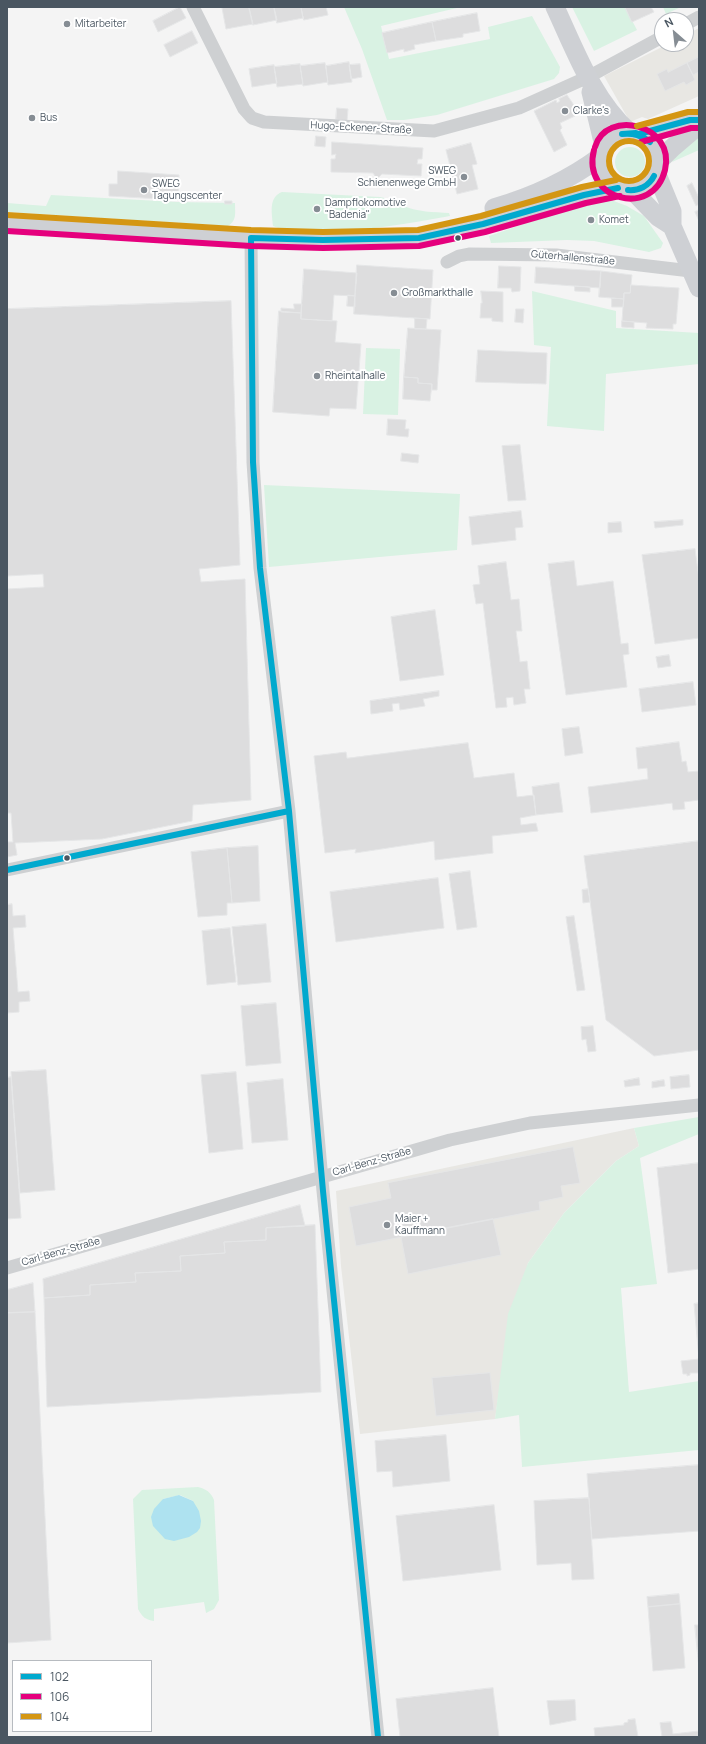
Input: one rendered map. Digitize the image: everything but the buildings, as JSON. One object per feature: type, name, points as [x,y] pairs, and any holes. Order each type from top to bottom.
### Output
[{"type":"main road","points":[[555,7],[588,77],[617,122],[634,133],[646,138],[655,148],[657,167],[672,211],[672,226],[697,278]]},
{"type":"main road","points":[[588,77],[602,151],[600,164],[606,179],[625,189],[658,217],[672,226]]},
{"type":"main road","points":[[371,240],[513,202],[546,189],[602,151],[615,136],[690,120],[699,120]]},
{"type":"main road","points":[[7,223],[251,238],[371,240],[419,238],[484,224],[584,195],[647,184],[657,167],[672,148],[699,125]]},
{"type":"street","name":"Hugo-Eckener-Straße","points":[[193,7],[244,108],[252,118],[264,122],[385,130],[434,131],[519,108],[588,77],[654,41]]},
{"type":"street","points":[[251,238],[253,462],[260,568],[289,810],[322,1176],[378,1737]]},
{"type":"street","name":"Güterhallenstraße","points":[[447,262],[459,256],[469,254],[556,255],[655,266],[697,278]]},
{"type":"street","points":[[7,870],[289,810]]},
{"type":"street","name":"Carl-Benz-Straße","points":[[7,1268],[450,1140],[530,1123],[699,1105]]},
{"type":"shaded area","points":[[699,28],[699,96],[648,119],[642,117],[630,122],[604,76],[654,51],[694,52],[694,31]]},
{"type":"shaded area","points":[[634,1128],[639,1146],[616,1161],[564,1213],[528,1263],[502,1371],[495,1419],[360,1434],[341,1266],[336,1191]]},
{"type":"green space","points":[[344,7],[461,7],[381,26],[389,59],[490,39],[488,27],[532,16],[560,67],[559,73],[554,79],[437,115],[404,120],[387,120],[362,49]]},
{"type":"green space","points":[[572,7],[625,7],[637,30],[594,51]]},
{"type":"green space","points":[[663,7],[681,7],[670,12],[665,12]]},
{"type":"green space","points":[[699,136],[699,150],[672,162],[679,151]]},
{"type":"green space","points":[[630,147],[641,151],[645,162],[641,173],[630,177],[619,173],[615,162],[619,151]]},
{"type":"green space","points":[[282,192],[380,197],[414,209],[449,213],[450,216],[399,225],[347,231],[287,230],[273,226],[273,202],[278,194]]},
{"type":"green space","points":[[51,195],[177,202],[235,203],[235,216],[231,224],[228,226],[7,212],[7,203],[46,206]]},
{"type":"green space","points":[[611,200],[627,206],[644,216],[663,243],[661,248],[649,252],[594,241],[567,240],[491,243],[489,236],[579,205]]},
{"type":"green space","points":[[532,291],[616,311],[616,328],[699,333],[699,364],[606,374],[604,431],[547,426],[551,347],[534,345]]},
{"type":"green space","points":[[366,348],[400,349],[398,415],[363,414]]},
{"type":"green space","points":[[264,485],[460,494],[457,550],[269,567]]},
{"type":"green space","points":[[699,1117],[699,1134],[640,1158],[657,1284],[621,1288],[629,1392],[699,1381],[699,1450],[522,1467],[519,1415],[495,1419],[508,1314],[528,1263],[564,1213],[616,1161],[639,1146],[634,1128]]},
{"type":"green space","points":[[198,1487],[210,1493],[214,1500],[219,1600],[214,1609],[206,1613],[204,1602],[154,1609],[154,1621],[144,1618],[138,1609],[133,1499],[142,1490]],"holes":[[[180,1495],[193,1501],[163,1499]]]},
{"type":"water","points":[[179,1495],[193,1501],[199,1511],[201,1521],[200,1528],[197,1532],[189,1537],[174,1541],[165,1539],[153,1526],[151,1517],[154,1509],[163,1499]]},
{"type":"transit line","name":"104","points":[[637,126],[688,112],[699,112]]},
{"type":"transit line","name":"102","points":[[639,134],[690,120],[699,120]]},
{"type":"transit line","name":"106","points":[[594,150],[593,167],[598,181],[608,191],[620,197],[634,198],[647,195],[658,185],[665,170],[666,154],[660,142],[651,132],[638,127],[625,125],[612,128],[602,135],[595,147]]},
{"type":"transit line","name":"106","points":[[641,142],[691,128],[699,128]]},
{"type":"transit line","name":"102","points":[[622,134],[636,133],[650,142]]},
{"type":"transit line","name":"102","points":[[622,134],[637,135],[650,142]]},
{"type":"transit line","name":"104","points":[[633,141],[640,144],[646,150],[649,161],[648,169],[640,178],[633,181],[625,181],[618,178],[610,169],[609,157],[612,150],[621,142],[633,141]]},
{"type":"transit line","name":"102","points":[[628,190],[636,190],[643,187],[649,183],[654,176]]},
{"type":"transit line","name":"104","points":[[7,215],[251,230],[323,232],[418,230],[481,216],[582,187],[616,180]]},
{"type":"transit line","name":"102","points":[[251,238],[323,240],[419,238],[483,224],[584,195],[618,188]]},
{"type":"transit line","name":"106","points":[[7,231],[251,246],[323,248],[419,246],[485,232],[586,203],[620,196]]},
{"type":"transit line","name":"102","points":[[251,238],[253,462],[260,568],[289,811],[323,1191],[378,1737]]},
{"type":"transit line","name":"102","points":[[7,870],[289,811]]},
{"type":"place","name":"Mitarbeiter","points":[[67,24]]},
{"type":"place","name":"Clarke's","points":[[565,111]]},
{"type":"place","name":"Bus","points":[[32,118]]},
{"type":"place","name":"SWEG Schienenwege GmbH","points":[[464,177]]},
{"type":"place","name":"SWEG Tagungscenter","points":[[144,190]]},
{"type":"place","name":"Dampflokomotive \"Badenia\"","points":[[317,209]]},
{"type":"place","name":"Komet","points":[[591,220]]},
{"type":"place","name":"Großmarkthalle","points":[[394,293]]},
{"type":"place","name":"Rheintalhalle","points":[[317,376]]},
{"type":"place","name":"Maier + Kauffmann","points":[[387,1225]]}]
